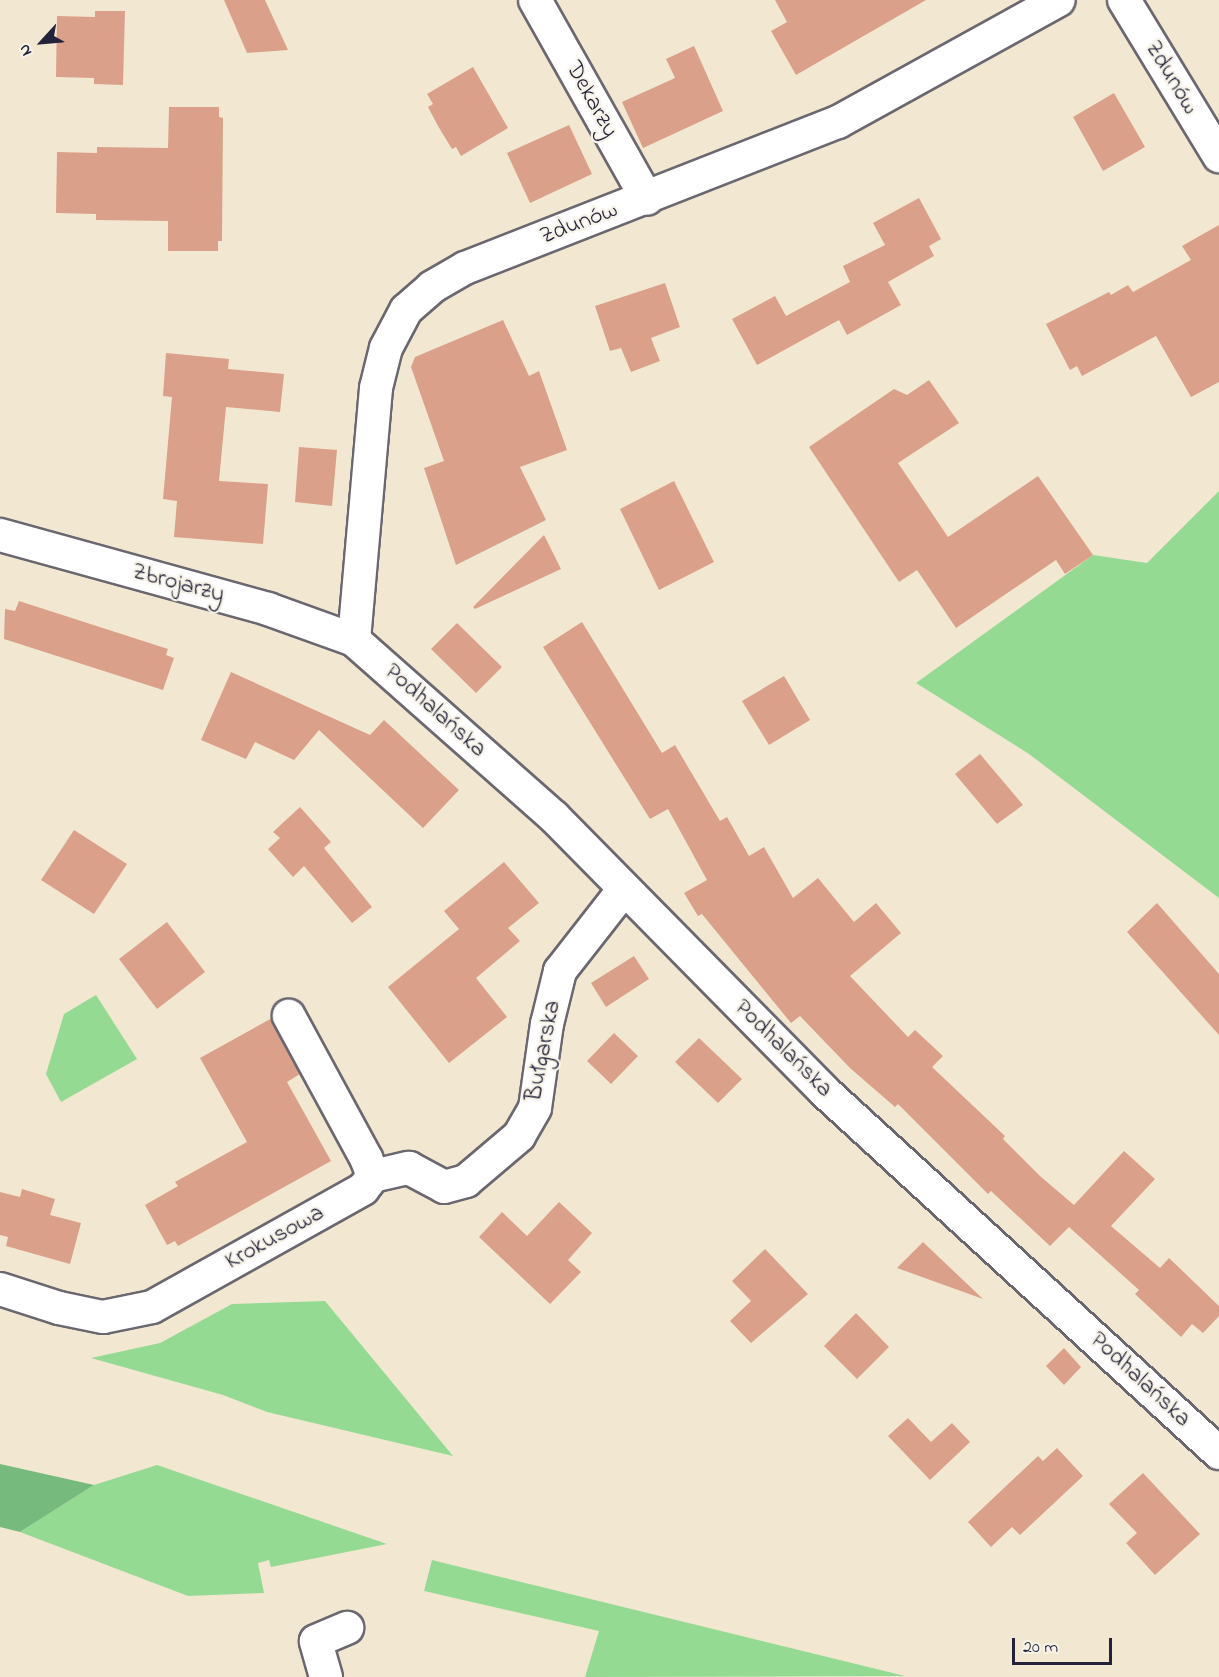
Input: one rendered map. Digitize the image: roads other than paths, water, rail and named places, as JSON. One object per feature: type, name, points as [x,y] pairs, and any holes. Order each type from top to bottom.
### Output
[{"type":"street","name":"Dekarzy","points":[[535,0],[647,199]]},
{"type":"street","name":"Zdunów","points":[[354,640],[376,388],[386,348],[406,310],[432,287],[465,268],[647,199],[838,122],[1059,0]]},
{"type":"street","name":"Zdunów","points":[[1124,0],[1219,156]]},
{"type":"street","name":"Zbrojarzy","points":[[0,535],[268,609],[354,640]]},
{"type":"street","name":"Podhalańska","points":[[354,640],[554,817],[824,1091],[1219,1452]]},
{"type":"street","name":"Bułgarska","points":[[373,1176],[409,1168],[444,1187],[466,1181],[519,1136],[535,1108],[547,1024],[561,971],[624,889]]},
{"type":"street","points":[[289,1016],[373,1176]]},
{"type":"street","name":"Krokusowa","points":[[0,1289],[58,1308],[103,1317],[152,1307],[363,1190],[373,1176]]},
{"type":"street","points":[[326,1677],[316,1641],[347,1628]]}]
